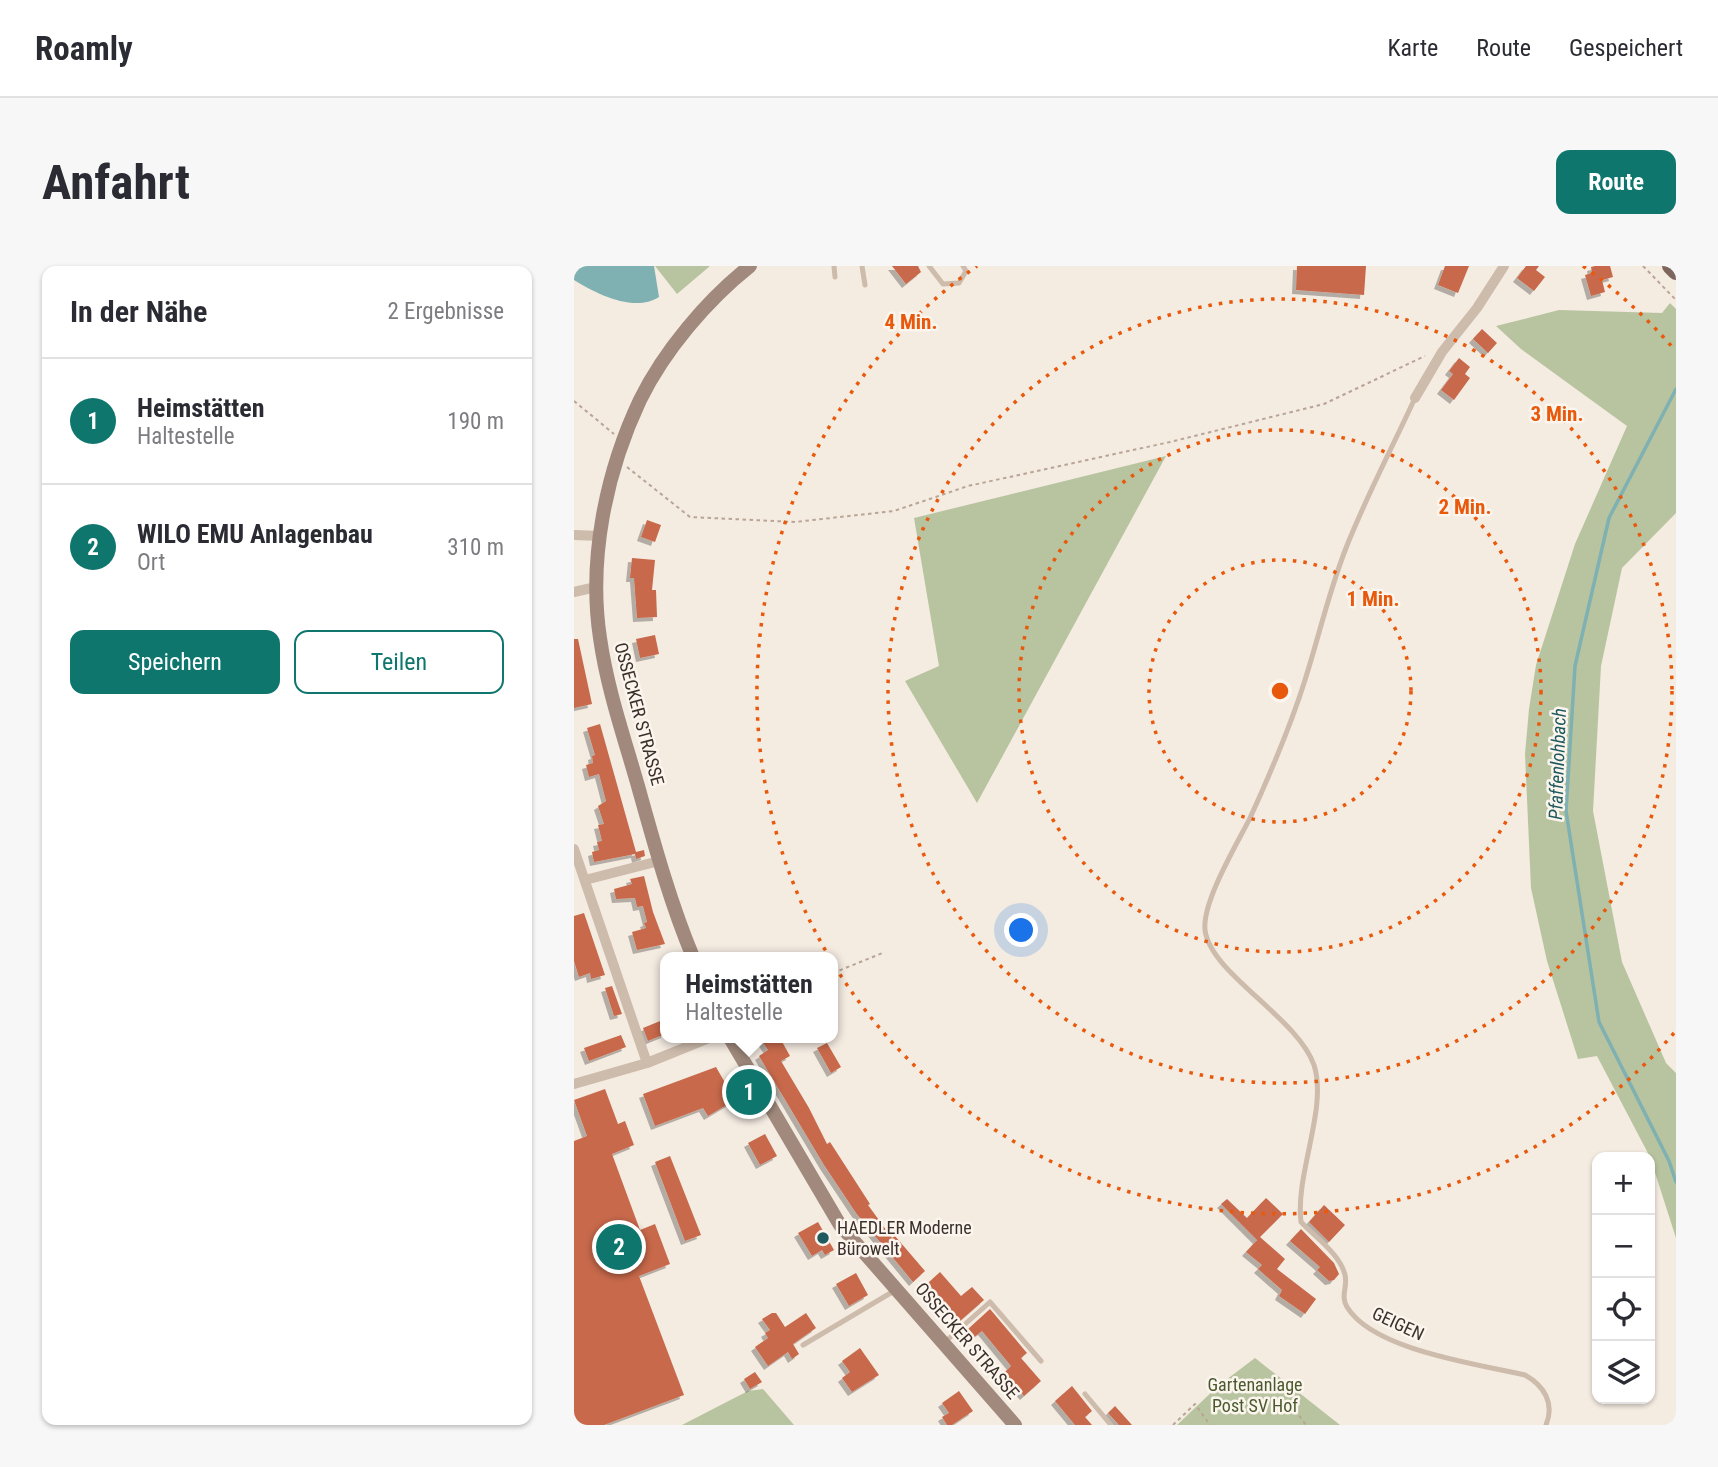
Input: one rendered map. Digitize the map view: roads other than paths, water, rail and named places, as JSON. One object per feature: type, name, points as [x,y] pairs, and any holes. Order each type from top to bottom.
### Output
[{"type":"main road","points":[[1670,266],[1676,272]]},
{"type":"street","name":"OSSECKER STRASSE","points":[[692,952],[659,861],[609,685],[599,637],[596,587],[606,502],[640,399],[696,317],[750,266]]},
{"type":"street","points":[[1415,398],[1442,352],[1477,308],[1504,266]]},
{"type":"street","points":[[574,535],[601,536]]},
{"type":"street","points":[[574,592],[596,587]]},
{"type":"street","points":[[574,849],[647,1063]]},
{"type":"street","points":[[584,880],[659,861]]},
{"type":"street","points":[[574,1084],[647,1063],[697,1043]]},
{"type":"street","name":"OSSECKER STRASSE","points":[[733,1043],[840,1224],[1015,1425]]},
{"type":"lane","points":[[834,266],[835,277]]},
{"type":"lane","points":[[862,266],[865,285]]},
{"type":"lane","points":[[929,266],[943,284],[959,283],[966,271],[963,266]]},
{"type":"lane","name":"GEIGEN","points":[[1415,398],[1346,548],[1284,743],[1218,882],[1205,930],[1209,943],[1220,960],[1296,1035],[1313,1063],[1318,1092],[1299,1208],[1301,1222],[1340,1262],[1346,1282],[1344,1302],[1364,1327],[1417,1350],[1525,1375],[1545,1391],[1550,1415],[1546,1425]]},
{"type":"lane","points":[[803,1345],[897,1289]]},
{"type":"lane","points":[[943,1343],[990,1302],[1041,1361]]},
{"type":"lane","points":[[1085,1394],[1111,1425]]},
{"type":"water","points":[[574,266],[654,266],[659,297],[638,303],[604,296],[574,280]]},
{"type":"waterway","name":"Pfaffenlohbach","points":[[1676,389],[1609,518],[1575,666],[1566,811],[1599,1022],[1669,1161],[1676,1182]]},
{"type":"place","name":"Heimstätten","points":[[749,1092]]},
{"type":"place","name":"HAEDLER Moderne Bürowelt","points":[[823,1238]]},
{"type":"place","name":"WILO EMU Anlagenbau","points":[[619,1247]]},
{"type":"park label","name":"Gartenanlage Post SV Hof","points":[[1255,1395]]}]
